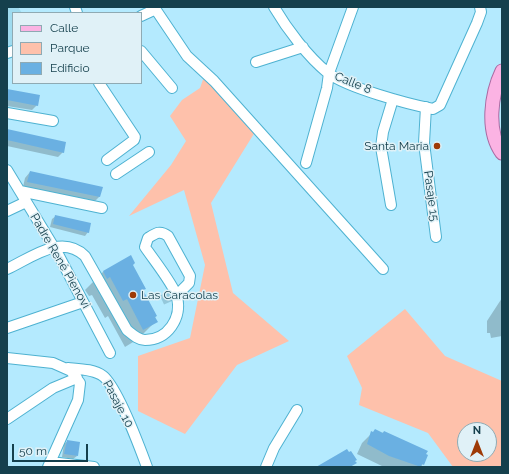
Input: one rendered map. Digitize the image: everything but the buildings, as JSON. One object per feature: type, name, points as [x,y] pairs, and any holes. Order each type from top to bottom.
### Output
[{"type":"main road","points":[[502,71],[496,84],[492,106],[493,127],[502,153]]},
{"type":"street","name":"Calle 8","points":[[274,7],[303,47],[329,73],[345,82],[394,99],[426,107],[438,107],[477,23],[481,12],[480,7]]},
{"type":"street","points":[[306,163],[327,88],[329,73],[353,7]]},
{"type":"street","points":[[142,15],[155,8],[187,56],[214,81],[383,269]]},
{"type":"street","points":[[256,62],[303,47]]},
{"type":"street","points":[[142,52],[172,88]]},
{"type":"street","points":[[100,84],[135,137],[134,140],[107,160]]},
{"type":"street","points":[[392,205],[381,147],[383,132],[394,99]]},
{"type":"street","name":"Pasaje 15","points":[[426,107],[424,143],[436,237]]},
{"type":"street","points":[[7,113],[53,121]]},
{"type":"street","points":[[116,174],[150,152]]},
{"type":"street","name":"Padre René Pienovi","points":[[7,170],[53,247],[110,353]]},
{"type":"street","points":[[20,192],[102,208]]},
{"type":"street","points":[[7,212],[26,202]]},
{"type":"street","points":[[7,269],[53,247],[71,246],[78,249],[85,256],[126,330],[135,337],[144,340],[157,338],[172,328],[178,316],[179,306],[176,295],[146,248],[148,238],[158,232],[164,233],[168,236],[190,276],[189,283],[180,292]]},
{"type":"street","points":[[7,328],[83,302]]},
{"type":"street","name":"Pasaje 10","points":[[7,358],[53,363],[67,368],[89,370],[104,377],[136,439],[147,467]]},
{"type":"street","points":[[67,368],[78,378],[81,389],[78,400],[49,465],[94,467]]},
{"type":"street","points":[[7,419],[53,388],[78,378]]},
{"type":"street","points":[[266,467],[274,448],[297,410]]},
{"type":"shaded area","points":[[7,7],[18,7],[21,12],[12,12],[12,46],[7,49]]},
{"type":"green space","points":[[205,74],[255,132],[211,203],[233,293],[289,341],[237,365],[185,434],[138,411],[138,356],[190,338],[205,265],[184,190],[129,216],[171,165],[186,141],[170,116],[182,100],[200,88]]},
{"type":"green space","points":[[405,309],[445,356],[502,381],[502,467],[453,467],[428,433],[359,405],[362,388],[347,356]]},
{"type":"tunnel","points":[[162,300],[180,292]]},
{"type":"place","name":"Santa Maria","points":[[437,146]]},
{"type":"place","name":"Las Caracolas","points":[[133,295]]}]
